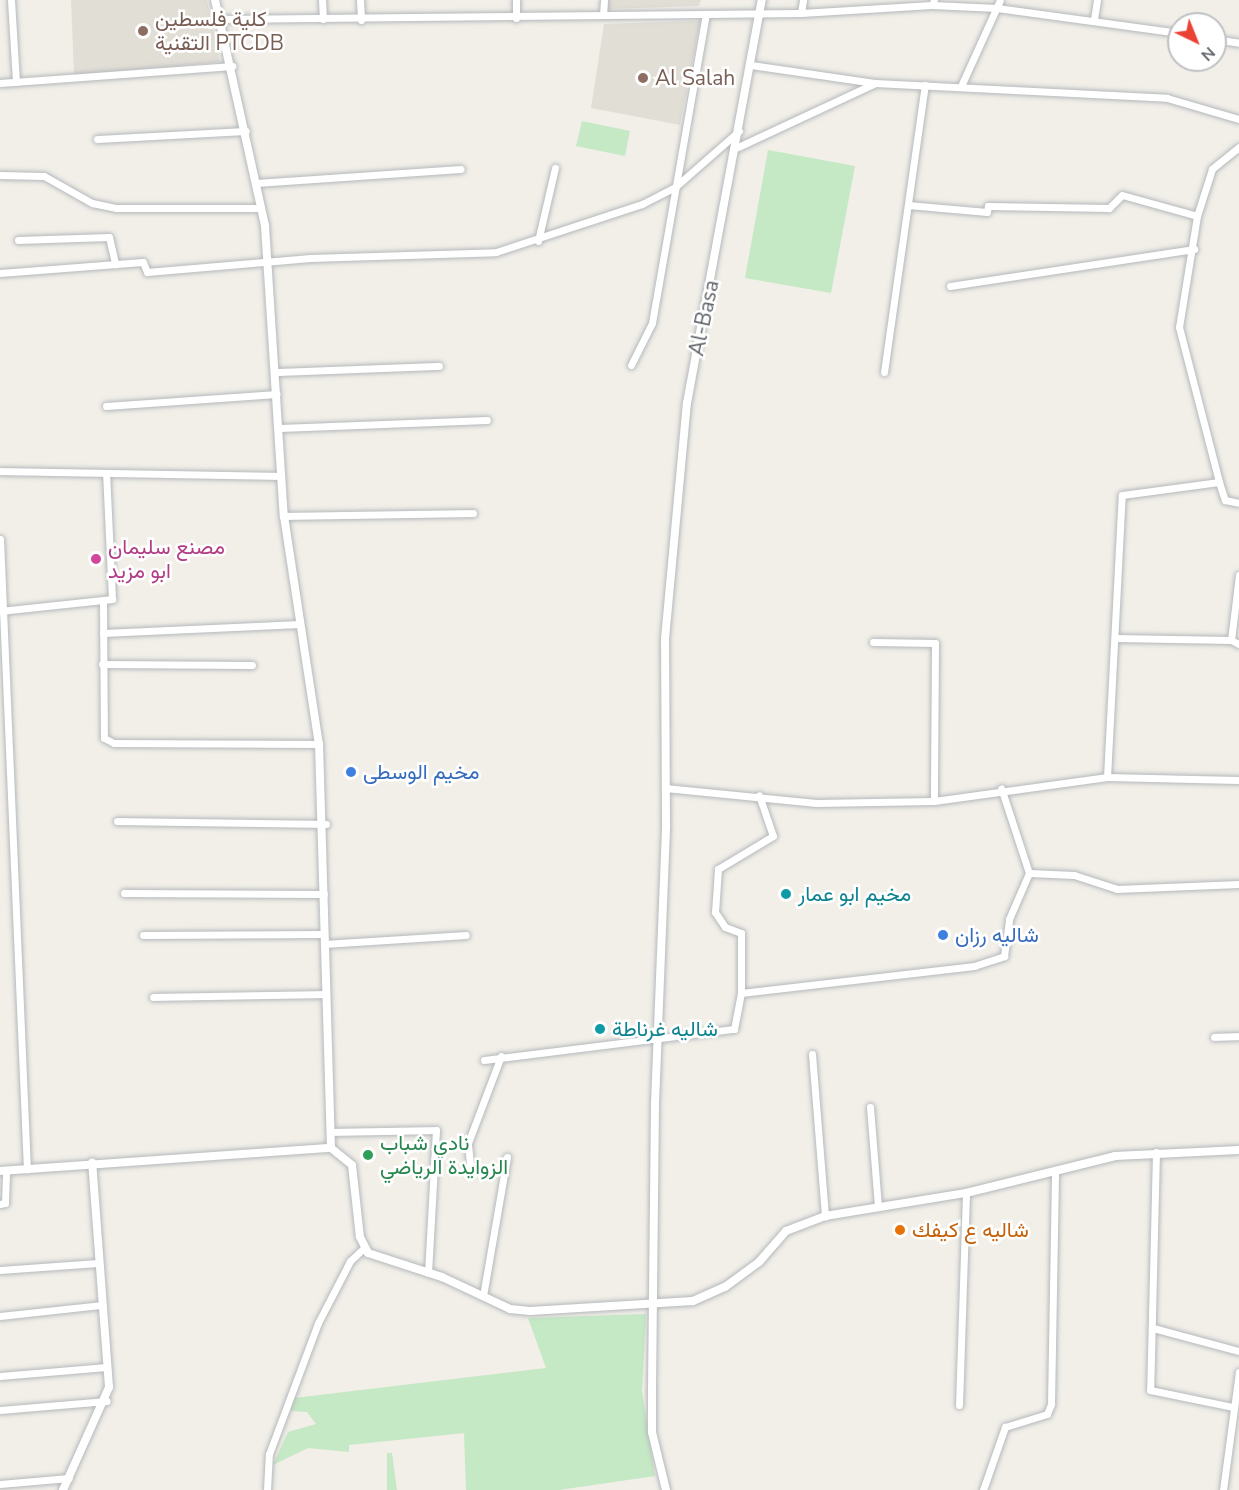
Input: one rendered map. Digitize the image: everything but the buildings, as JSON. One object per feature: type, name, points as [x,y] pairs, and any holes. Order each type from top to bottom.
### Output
[{"type":"street","points":[[11,0],[16,82]]},
{"type":"street","points":[[215,0],[232,66],[261,208],[268,263],[284,516],[319,744],[326,824],[324,944],[331,1148]]},
{"type":"street","points":[[322,0],[323,19]]},
{"type":"street","points":[[360,0],[361,20]]},
{"type":"street","points":[[516,0],[516,18]]},
{"type":"street","points":[[603,0],[603,15]]},
{"type":"street","name":"Al-Basa","points":[[666,1490],[652,1432],[665,788],[665,639],[687,403],[738,147],[762,0]]},
{"type":"street","points":[[801,13],[803,0]]},
{"type":"street","points":[[1094,19],[1097,0]]},
{"type":"street","points":[[220,19],[516,18],[706,14],[761,10],[801,13],[933,2],[998,4],[1167,31]]},
{"type":"street","points":[[961,86],[998,4]]},
{"type":"street","points":[[631,365],[652,323],[706,14]]},
{"type":"street","points":[[751,65],[875,83],[1167,98],[1239,119]]},
{"type":"street","points":[[0,83],[232,66]]},
{"type":"street","points":[[738,147],[875,83]]},
{"type":"street","points":[[884,372],[925,85]]},
{"type":"street","points":[[0,273],[143,262],[147,272],[268,263],[496,252],[538,242],[675,187],[741,129]]},
{"type":"street","points":[[98,139],[246,131]]},
{"type":"street","points":[[1239,147],[1212,169],[1197,216],[1194,249],[1179,327],[1225,500],[1239,503]]},
{"type":"street","points":[[538,242],[544,199],[555,168]]},
{"type":"street","points":[[256,183],[461,169]]},
{"type":"street","points":[[0,176],[44,176],[92,202],[116,208],[261,208]]},
{"type":"street","points":[[908,205],[987,212],[988,206],[1109,208],[1122,195],[1197,216]]},
{"type":"street","points":[[18,240],[109,237],[115,264]]},
{"type":"street","points":[[950,286],[1194,249]]},
{"type":"street","points":[[275,372],[439,366]]},
{"type":"street","points":[[106,406],[277,394]]},
{"type":"street","points":[[280,428],[487,420]]},
{"type":"street","points":[[0,471],[280,476]]},
{"type":"street","points":[[0,611],[103,603],[112,599],[106,474]]},
{"type":"street","points":[[1107,777],[1122,495],[1219,482]]},
{"type":"street","points":[[284,516],[473,513]]},
{"type":"street","points":[[0,539],[0,611],[27,1169]]},
{"type":"street","points":[[1231,640],[1239,575]]},
{"type":"street","points":[[103,603],[104,738],[114,744],[319,744]]},
{"type":"street","points":[[103,633],[300,624]]},
{"type":"street","points":[[1115,638],[1231,640],[1239,644]]},
{"type":"street","points":[[873,642],[935,643],[934,801]]},
{"type":"street","points":[[102,664],[252,666]]},
{"type":"street","points":[[665,788],[759,795],[816,803],[934,801],[1000,788],[1107,777],[1239,780]]},
{"type":"street","points":[[741,993],[974,966],[1004,956],[1009,919],[1029,873],[1000,788]]},
{"type":"street","points":[[484,1060],[501,1056],[659,1040],[734,1029],[741,993],[741,933],[725,927],[715,912],[718,869],[773,836],[759,795]]},
{"type":"street","points":[[117,821],[326,824]]},
{"type":"street","points":[[1029,873],[1074,875],[1117,889],[1239,884]]},
{"type":"street","points":[[124,893],[324,894]]},
{"type":"street","points":[[143,935],[324,934]]},
{"type":"street","points":[[324,944],[466,935]]},
{"type":"street","points":[[153,997],[325,994]]},
{"type":"street","points":[[1214,1037],[1239,1036]]},
{"type":"street","points":[[812,1054],[825,1216]]},
{"type":"street","points":[[471,1173],[468,1143],[501,1056]]},
{"type":"street","points":[[870,1107],[878,1207]]},
{"type":"street","points":[[332,1132],[435,1130],[428,1273]]},
{"type":"street","points":[[0,1204],[5,1203],[3,1171],[331,1148],[352,1165],[364,1248],[375,1257],[428,1273],[522,1311],[656,1305],[693,1301],[724,1287],[759,1262],[786,1231],[825,1216],[966,1193],[1156,1152],[1239,1150]]},
{"type":"street","points":[[1156,1152],[1154,1328],[1150,1390],[1233,1407]]},
{"type":"street","points":[[483,1296],[507,1157]]},
{"type":"street","points":[[63,1490],[107,1401],[107,1367],[92,1163]]},
{"type":"street","points":[[983,1490],[1005,1427],[1047,1414],[1051,1404],[1055,1172]]},
{"type":"street","points":[[959,1405],[966,1193]]},
{"type":"street","points":[[267,1490],[269,1454],[318,1323],[350,1261],[364,1248]]},
{"type":"street","points":[[0,1270],[98,1263]]},
{"type":"street","points":[[0,1316],[102,1305]]},
{"type":"street","points":[[1154,1328],[1239,1351]]},
{"type":"street","points":[[0,1376],[107,1367]]},
{"type":"street","points":[[1223,1490],[1239,1372]]},
{"type":"street","points":[[0,1410],[107,1401]]},
{"type":"street","points":[[0,1484],[69,1478]]},
{"type":"shaded area","name":"كلية فلسطين التقنية PTCDB","points":[[71,0],[207,0],[220,62],[74,75]]},
{"type":"shaded area","points":[[608,0],[701,0],[699,6],[607,9]]},
{"type":"shaded area","name":"Al Salah","points":[[700,21],[680,125],[591,108],[604,24]]},
{"type":"green space","points":[[582,121],[630,131],[625,156],[576,146]]},
{"type":"green space","points":[[768,150],[855,166],[831,293],[745,278]]},
{"type":"green space","points":[[646,1314],[642,1391],[655,1476],[559,1490],[466,1490],[464,1433],[349,1445],[349,1452],[308,1448],[273,1465],[288,1432],[316,1424],[307,1412],[291,1411],[294,1398],[546,1368],[528,1318]]},
{"type":"green space","points":[[387,1453],[392,1453],[397,1490],[387,1490]]},
{"type":"place","name":"كلية فلسطين التقنية PTCDB","points":[[143,31]]},
{"type":"place","name":"Al Salah","points":[[643,78]]},
{"type":"place","name":"مصنع سليمان ابو مزيد","points":[[96,559]]},
{"type":"place","name":"مخيم الوسطى","points":[[351,772]]},
{"type":"place","name":"مخيم ابو عمار","points":[[786,894]]},
{"type":"place","name":"شاليه رزان","points":[[943,935]]},
{"type":"place","name":"شاليه غرناطة","points":[[600,1029]]},
{"type":"place","name":"نادي شباب الزوايدة الرياضي","points":[[368,1155]]},
{"type":"place","name":"شاليه ع كيفك","points":[[900,1230]]}]
